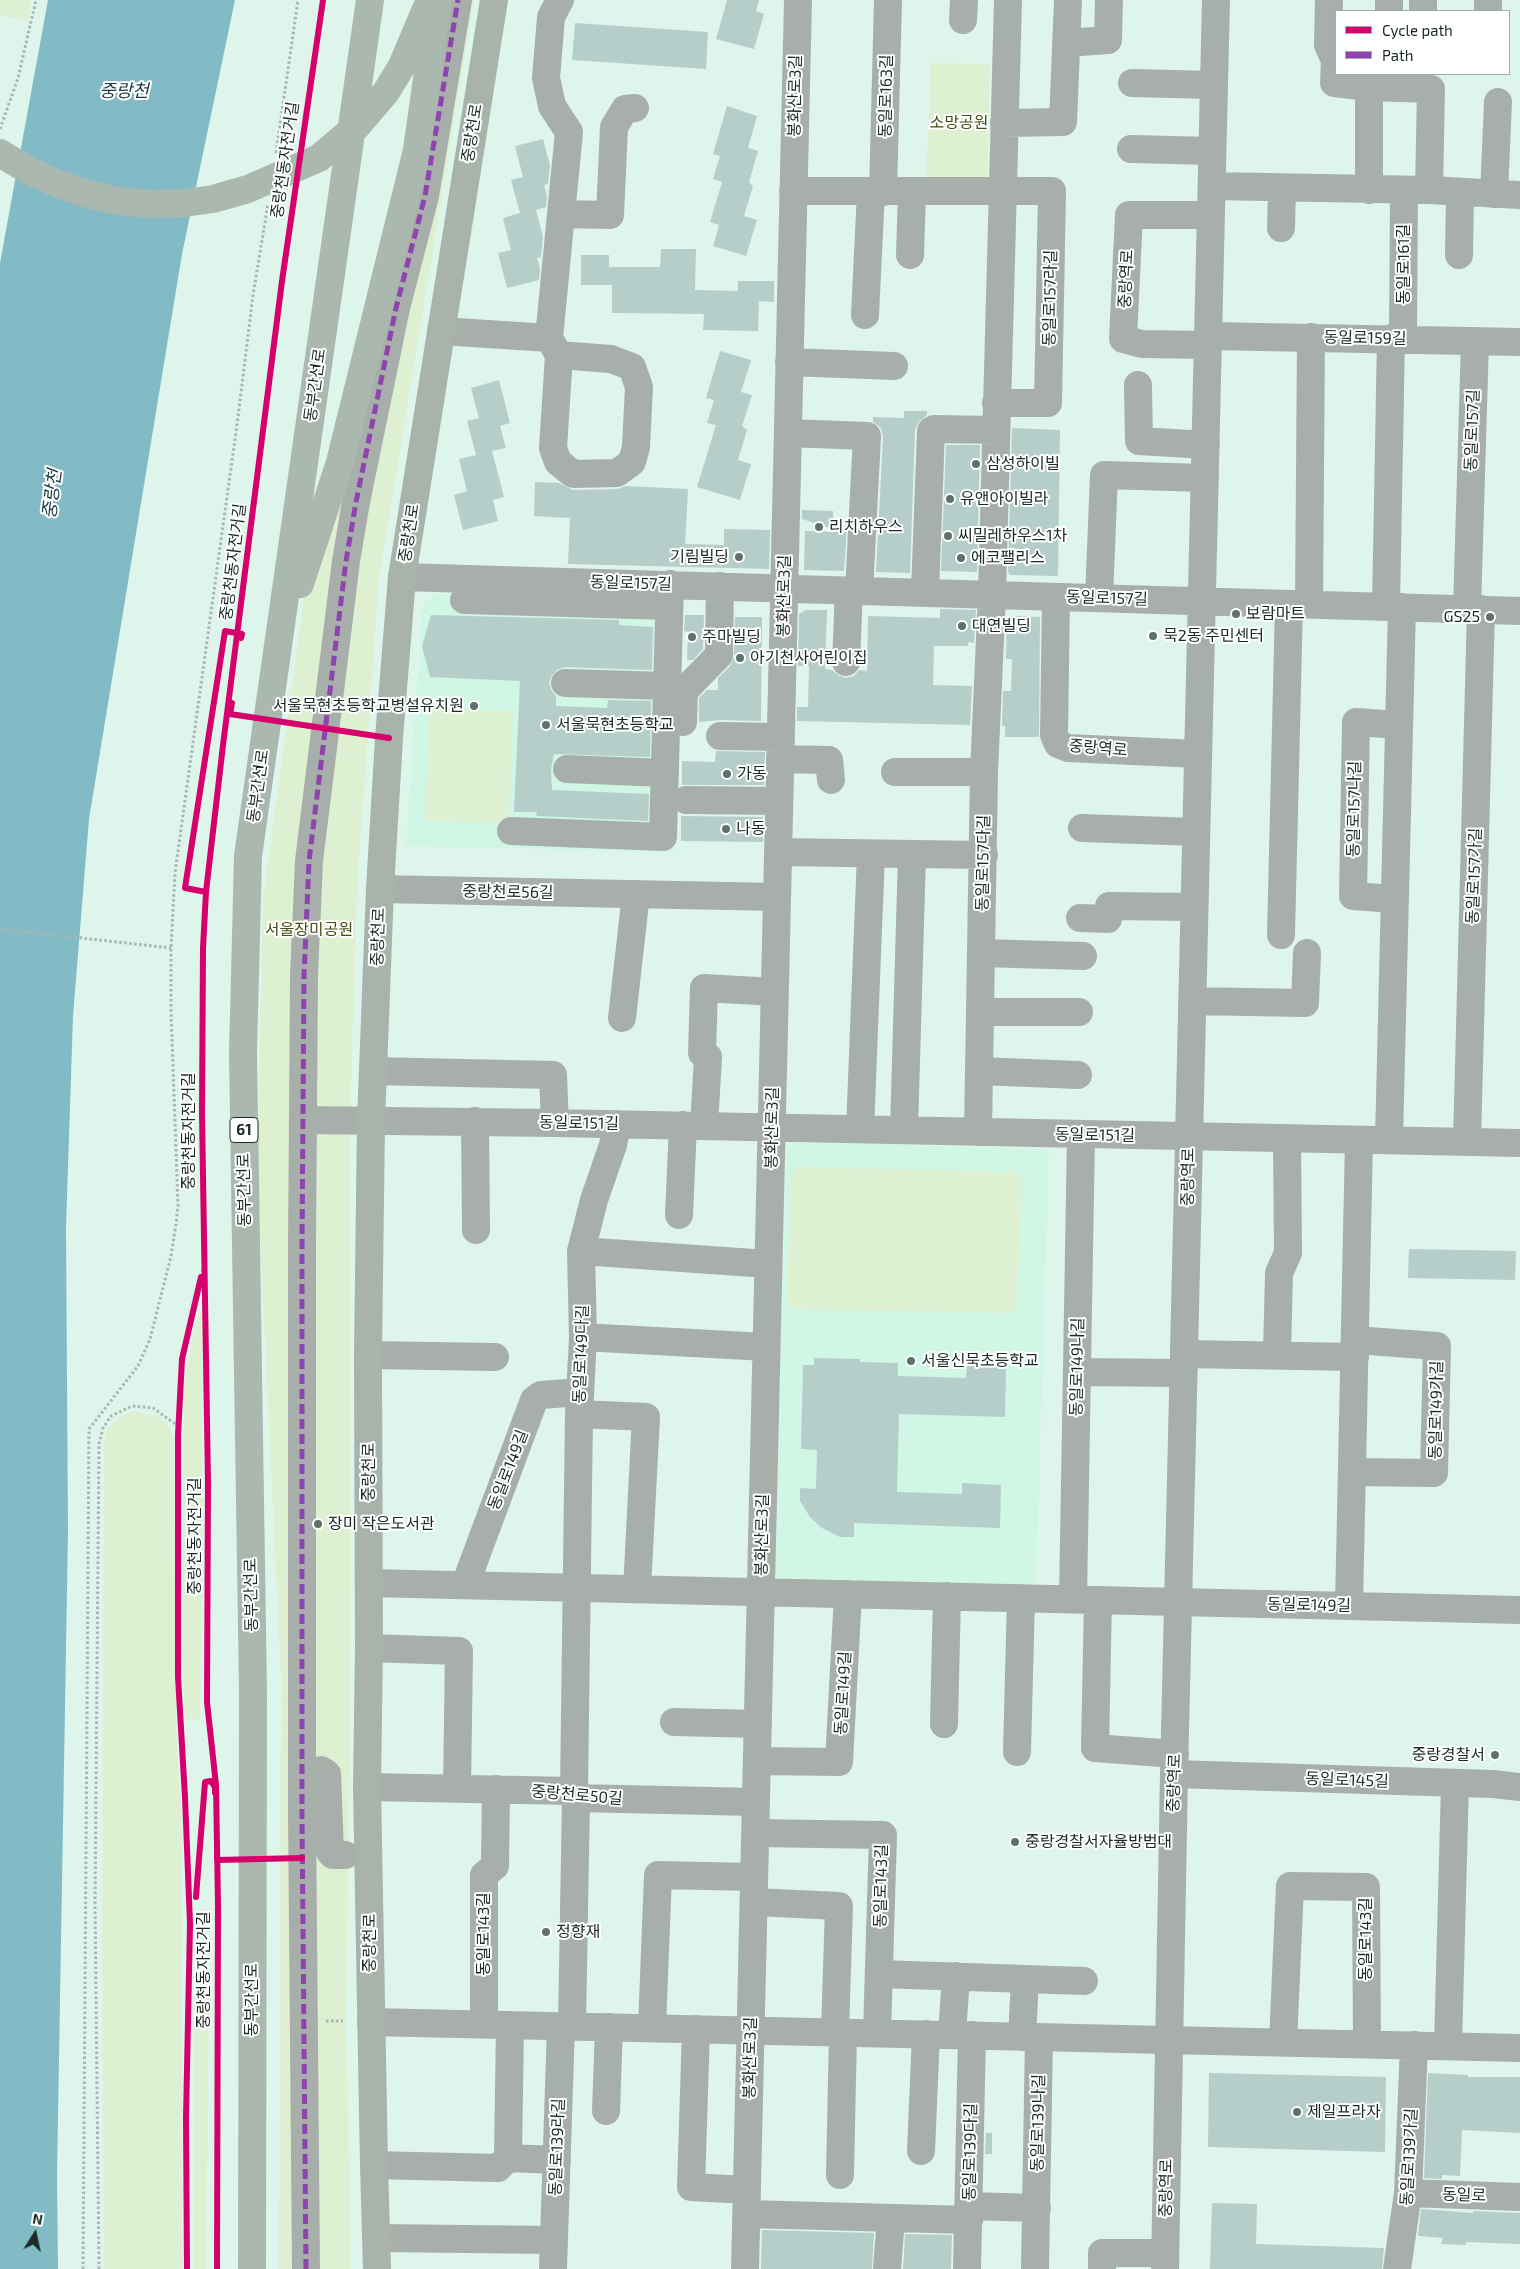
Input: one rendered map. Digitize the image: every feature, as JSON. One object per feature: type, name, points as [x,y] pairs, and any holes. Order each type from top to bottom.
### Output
[{"type":"highway","name":"동부간선로","points":[[252,2269],[253,1692],[243,1053],[248,856],[370,0]]},
{"type":"highway","points":[[0,153],[49,181],[106,199],[165,204],[222,197],[256,187],[319,158],[342,141],[364,119],[386,92],[410,49],[428,0]]},
{"type":"highway","points":[[277,652],[340,462],[417,150],[438,0]]},
{"type":"main road","name":"중랑천로","points":[[377,2269],[367,1787],[370,1648],[368,1355],[371,1121],[380,890],[389,738],[402,577],[494,0]]},
{"type":"street","points":[[306,2269],[302,1858],[303,1120],[304,955],[309,861],[346,561],[356,502],[396,308],[425,196],[458,0]]},
{"type":"street","points":[[440,331],[554,347],[611,359],[632,367],[639,388],[636,447],[632,462],[617,474],[573,474],[558,462],[553,448],[554,347],[561,214],[569,132],[552,106],[546,78],[551,17],[560,0]]},
{"type":"street","name":"봉화산로3길","points":[[746,2269],[798,0]]},
{"type":"street","name":"동일로163길","points":[[877,192],[888,0]]},
{"type":"street","points":[[992,594],[1008,0]]},
{"type":"street","points":[[1004,123],[1063,122],[1068,0]]},
{"type":"street","points":[[1066,43],[1108,40],[1109,0]]},
{"type":"street","name":"중랑역로","points":[[1102,2269],[1102,2253],[1165,2261],[1174,1764],[1197,754],[1210,341],[1216,0]]},
{"type":"street","points":[[1329,0],[1328,45],[1335,60],[1334,83],[1369,87],[1369,190]]},
{"type":"street","points":[[1132,83],[1214,85]]},
{"type":"street","name":"동일로161길","points":[[1369,87],[1431,89],[1397,338]]},
{"type":"street","points":[[1212,186],[1417,190],[1507,195],[1498,102]]},
{"type":"street","points":[[561,214],[610,215],[614,127],[624,109],[635,108]]},
{"type":"street","points":[[1131,150],[1212,151]]},
{"type":"street","points":[[1281,228],[1282,188]]},
{"type":"street","points":[[793,191],[1002,192]]},
{"type":"street","name":"동일로157라길","points":[[996,403],[1048,404],[1052,191],[1002,192]]},
{"type":"street","points":[[865,315],[877,192]]},
{"type":"street","points":[[910,255],[912,192]]},
{"type":"street","points":[[1459,255],[1460,193]]},
{"type":"street","points":[[425,196],[461,201]]},
{"type":"street","name":"중랑역로","points":[[1210,341],[1142,344],[1123,339],[1129,215],[1211,215]]},
{"type":"street","points":[[1282,935],[1311,337]]},
{"type":"street","name":"동일로159길","points":[[1210,341],[1311,337],[1520,342]]},
{"type":"street","points":[[1389,1140],[1399,725],[1394,607],[1397,338]]},
{"type":"street","name":"동일로157길","points":[[1474,609],[1475,341]]},
{"type":"street","points":[[789,362],[894,366]]},
{"type":"street","points":[[1138,385],[1139,441],[1206,445]]},
{"type":"street","points":[[925,592],[931,431],[934,428],[995,430]]},
{"type":"street","points":[[788,433],[866,436],[854,590],[846,662]]},
{"type":"street","points":[[1099,598],[1104,474],[1205,478]]},
{"type":"street","name":"동일로157길","points":[[402,577],[670,595],[720,586],[1520,611]]},
{"type":"street","points":[[683,733],[684,691],[719,655],[720,586]]},
{"type":"street","name":"동일로157다길","points":[[978,1132],[984,772],[992,594]]},
{"type":"street","points":[[464,600],[670,595],[663,837],[511,831]]},
{"type":"street","name":"중랑역로","points":[[1056,597],[1054,735],[1058,744],[1068,748],[1197,754]]},
{"type":"street","name":"동일로157가길","points":[[1467,1142],[1474,609]]},
{"type":"street","points":[[565,682],[667,686]]},
{"type":"street","name":"동일로157나길","points":[[1395,899],[1353,896],[1356,722],[1399,725]]},
{"type":"street","points":[[720,736],[829,760],[831,780]]},
{"type":"street","points":[[567,769],[665,773]]},
{"type":"street","points":[[894,772],[984,772]]},
{"type":"street","points":[[686,800],[779,801]]},
{"type":"street","points":[[1082,828],[1196,832]]},
{"type":"street","points":[[778,852],[984,855]]},
{"type":"street","points":[[860,1129],[870,854]]},
{"type":"street","points":[[904,1130],[912,855]]},
{"type":"street","name":"중랑천로56길","points":[[380,890],[777,897]]},
{"type":"street","points":[[622,1018],[636,894]]},
{"type":"street","points":[[1080,918],[1108,919],[1109,906],[1194,907]]},
{"type":"street","points":[[1192,1001],[1305,1003],[1307,953]]},
{"type":"street","points":[[982,954],[1083,956]]},
{"type":"street","points":[[679,1215],[708,1057],[702,1053],[704,988],[775,992]]},
{"type":"street","points":[[981,1012],[1079,1012]]},
{"type":"street","points":[[373,1071],[553,1075],[555,1123]]},
{"type":"street","points":[[980,1071],[1078,1075]]},
{"type":"street","name":"동일로151길","points":[[303,1120],[476,1121],[1520,1143]]},
{"type":"street","points":[[476,1121],[476,1230]]},
{"type":"street","name":"동일로149다길","points":[[577,1588],[580,1403],[584,1336],[581,1251],[594,1200],[613,1145],[617,1124]]},
{"type":"street","name":"동일로149나길","points":[[1081,1134],[1077,1372],[1086,1600]]},
{"type":"street","points":[[1277,1354],[1279,1273],[1288,1253],[1287,1138]]},
{"type":"street","points":[[1350,1606],[1359,1140]]},
{"type":"street","points":[[581,1251],[768,1264]]},
{"type":"street","points":[[584,1336],[766,1347]]},
{"type":"street","name":"동일로149가길","points":[[1353,1472],[1434,1473],[1437,1346],[1355,1348]]},
{"type":"street","points":[[1077,1372],[1355,1348]]},
{"type":"street","points":[[368,1355],[495,1357]]},
{"type":"street","name":"동일로149길","points":[[465,1585],[534,1400],[541,1395],[646,1417],[637,1589]]},
{"type":"street","name":"동일로149길","points":[[369,1583],[1520,1610]]},
{"type":"street","points":[[566,2026],[575,1795],[577,1588]]},
{"type":"street","name":"동일로149길","points":[[757,1761],[839,1762],[848,1594]]},
{"type":"street","points":[[944,1724],[946,1596]]},
{"type":"street","points":[[1017,1752],[1021,1598]]},
{"type":"street","points":[[1086,1600],[1095,1748],[1174,1764]]},
{"type":"street","points":[[370,1648],[458,1651],[457,1788]]},
{"type":"street","points":[[674,1722],[758,1724]]},
{"type":"street","name":"동일로145길","points":[[1174,1764],[1520,1787]]},
{"type":"street","points":[[302,1858],[306,1857],[310,1852],[318,1775],[321,1770],[327,1774],[330,1852],[333,1855],[345,1855]]},
{"type":"street","points":[[1448,2046],[1455,1783]]},
{"type":"street","name":"중랑천로50길","points":[[367,1787],[496,1789],[575,1795],[756,1802]]},
{"type":"street","name":"동일로143길","points":[[496,1789],[495,1866],[484,1875],[508,2158]]},
{"type":"street","name":"동일로143길","points":[[755,1833],[883,1835],[877,2033]]},
{"type":"street","points":[[652,2028],[658,1875],[754,1889],[839,1906],[840,2175]]},
{"type":"street","name":"동일로143길","points":[[1283,2042],[1290,1886],[1366,1887],[1367,2044]]},
{"type":"street","points":[[879,1974],[1084,1981]]},
{"type":"street","points":[[921,2151],[950,2035],[956,1976]]},
{"type":"street","points":[[1025,1979],[1030,2037]]},
{"type":"street","points":[[371,2022],[1520,2048]]},
{"type":"street","name":"동일로139라길","points":[[554,2269],[557,2160],[566,2026]]},
{"type":"street","points":[[606,2111],[609,2027]]},
{"type":"street","points":[[696,2029],[691,2187],[747,2202],[891,2218],[1036,2208]]},
{"type":"street","name":"동일로139다길","points":[[950,2035],[969,2213],[967,2269]]},
{"type":"street","name":"동일로139나길","points":[[1030,2037],[1036,2208],[1035,2269]]},
{"type":"street","name":"동일로139가길","points":[[1396,2269],[1408,2193],[1414,2045]]},
{"type":"street","points":[[374,2165],[498,2168],[508,2158],[557,2160]]},
{"type":"street","name":"동일로","points":[[1408,2193],[1520,2197]]},
{"type":"street","points":[[887,2269],[891,2218]]},
{"type":"street","points":[[377,2238],[554,2240]]},
{"type":"path","points":[[0,129],[18,78],[36,0]]},
{"type":"path","points":[[275,158],[298,0]]},
{"type":"path","points":[[83,2269],[86,1584],[89,1429],[138,1366],[152,1330],[171,1256],[178,1206],[171,1011],[171,948],[175,873],[253,295],[269,197]]},
{"type":"path","points":[[0,929],[171,948]]},
{"type":"path","points":[[204,1257],[205,1286]]},
{"type":"path","points":[[187,2269],[186,2118],[190,1924],[178,1677],[179,1426],[182,1359],[196,1293],[204,1266]]},
{"type":"path","points":[[99,2269],[96,1904],[99,1444],[103,1428],[111,1416],[132,1406],[152,1408],[179,1426]]},
{"type":"path","points":[[190,1924],[196,1889]]},
{"type":"shaded area","name":"서울묵현초등학교","points":[[434,595],[678,601],[675,852],[406,846],[423,605]]},
{"type":"shaded area","name":"서울신묵초등학교","points":[[794,1141],[1049,1150],[1036,1585],[785,1580],[773,1571],[787,1151]]},
{"type":"green space","points":[[0,0],[31,0],[28,21],[0,15]]},
{"type":"green space","name":"서울장미공원","points":[[450,0],[474,0],[379,577],[357,888],[350,1120],[351,1583],[346,2026],[351,2269],[279,2269],[281,1678],[257,1174],[263,898],[305,592]]},
{"type":"green space","name":"소망공원","points":[[931,63],[990,64],[987,186],[926,183]]},
{"type":"green space","points":[[429,708],[513,711],[509,824],[425,820]]},
{"type":"green space","points":[[800,1167],[1017,1172],[1022,1177],[1017,1309],[1010,1313],[793,1309],[787,1302],[791,1173]]},
{"type":"green space","points":[[201,1312],[203,1505],[200,1719],[185,1720],[182,1653],[184,1389],[186,1370],[199,1313]]},
{"type":"green space","points":[[134,1411],[159,1417],[169,1427],[174,1437],[176,1727],[181,1815],[182,2269],[104,2269],[102,1933],[104,1446],[106,1430],[124,1414]]},
{"type":"green space","points":[[193,1997],[209,1997],[206,2269],[193,2269]]},
{"type":"water","name":"중랑천","points":[[48,0],[235,0],[182,254],[89,819],[73,1016],[66,1227],[68,1532],[57,2175],[58,2269],[0,2269],[0,263]]},
{"type":"building","points":[[727,0],[759,0],[756,11],[764,14],[754,49],[716,39]]},
{"type":"building","points":[[575,23],[708,32],[706,69],[572,60]]},
{"type":"building","points":[[727,106],[757,116],[748,148],[758,151],[749,182],[753,186],[744,216],[757,220],[746,256],[713,246],[719,225],[710,222],[722,182],[713,179],[720,156],[713,154]]},
{"type":"building","points":[[543,139],[550,165],[548,184],[544,185],[547,196],[546,207],[536,210],[543,237],[541,257],[537,258],[540,269],[539,280],[507,288],[498,253],[511,250],[503,218],[520,213],[511,180],[523,177],[515,146]]},
{"type":"building","points":[[661,249],[696,249],[695,290],[738,291],[738,281],[774,281],[774,302],[759,301],[758,331],[703,330],[704,314],[612,313],[612,285],[581,285],[581,255],[609,255],[609,267],[660,267]]},
{"type":"building","points":[[720,351],[751,360],[741,392],[752,395],[742,426],[747,430],[738,460],[751,464],[740,500],[697,487],[716,425],[707,423],[714,400],[706,398]]},
{"type":"building","points":[[499,380],[510,423],[500,426],[506,448],[492,451],[504,497],[493,500],[498,521],[463,530],[454,495],[467,491],[459,459],[476,455],[467,421],[479,418],[471,388]]},
{"type":"building","points":[[904,411],[927,411],[927,415],[918,423],[915,430],[910,573],[876,572],[883,437],[881,428],[873,422],[873,417],[904,418]]},
{"type":"building","points":[[1012,428],[1060,430],[1058,576],[1010,575],[1008,572]]},
{"type":"building","points":[[946,445],[980,445],[977,572],[941,571]]},
{"type":"building","points":[[535,482],[559,483],[573,490],[617,489],[626,486],[688,489],[685,544],[724,545],[724,529],[770,530],[769,569],[568,564],[570,518],[534,516]]},
{"type":"building","points":[[802,510],[833,511],[833,529],[802,519]]},
{"type":"building","name":"리치하우스","points":[[840,528],[847,529],[844,571],[804,570],[805,531],[839,532]]},
{"type":"building","points":[[940,609],[976,610],[974,643],[968,642],[968,646],[934,646],[933,685],[972,686],[970,725],[797,721],[797,707],[808,707],[809,666],[798,666],[799,614],[806,610],[827,610],[825,669],[832,670],[846,678],[854,676],[859,670],[867,671],[868,616],[940,618]]},
{"type":"building","points":[[431,615],[619,620],[619,625],[653,627],[652,670],[565,667],[557,670],[549,682],[551,690],[556,696],[556,706],[607,708],[608,700],[651,701],[650,757],[554,754],[551,769],[552,790],[649,794],[648,821],[536,816],[537,812],[514,812],[520,681],[430,677],[422,646]]},
{"type":"building","name":"주마빌딩","points":[[685,615],[704,615],[703,649],[693,660],[687,660],[688,632],[684,631]]},
{"type":"building","points":[[1007,616],[1040,617],[1039,737],[1005,737],[1005,726],[1002,726],[1003,691],[1011,691],[1012,659],[1006,659]]},
{"type":"building","points":[[735,617],[762,617],[761,721],[720,720],[699,722],[699,698],[707,690],[718,690],[718,678],[730,666],[734,656]]},
{"type":"building","name":"가동","points":[[716,751],[765,752],[764,785],[682,785],[682,761],[715,762]]},
{"type":"building","name":"나동","points":[[681,816],[763,817],[763,842],[681,841]]},
{"type":"building","points":[[1409,1249],[1516,1251],[1515,1280],[1408,1278]]},
{"type":"building","points":[[814,1358],[860,1359],[860,1362],[898,1363],[898,1376],[966,1378],[967,1366],[1006,1367],[1005,1417],[899,1414],[897,1492],[962,1494],[962,1483],[1001,1485],[1000,1528],[854,1523],[854,1537],[840,1537],[822,1528],[810,1517],[800,1501],[800,1488],[816,1489],[817,1450],[801,1449],[803,1365],[814,1365]]},
{"type":"building","name":"제일프라자","points":[[1209,2073],[1386,2077],[1385,2152],[1208,2147]]},
{"type":"building","points":[[1428,2073],[1468,2075],[1468,2077],[1520,2077],[1520,2133],[1462,2130],[1460,2176],[1442,2175],[1442,2179],[1424,2178]]},
{"type":"building","points":[[986,2133],[992,2133],[992,2154],[985,2154]]},
{"type":"building","points":[[1212,2203],[1257,2204],[1256,2244],[1384,2248],[1382,2269],[1210,2269]]},
{"type":"building","points":[[1421,2209],[1473,2213],[1473,2211],[1520,2213],[1520,2244],[1466,2242],[1466,2245],[1441,2244],[1443,2238],[1418,2236]]},
{"type":"building","points":[[762,2230],[874,2233],[872,2269],[761,2269]]},
{"type":"building","points":[[905,2234],[952,2235],[951,2269],[903,2269]]},
{"type":"marked path","points":[[306,2269],[302,1814],[302,1245],[304,976],[309,861],[346,561],[356,502],[396,308],[425,196],[458,0]]},
{"type":"cycle path","name":"중랑천동자전거길","points":[[217,2269],[218,1906],[216,1785],[207,1702],[208,1483],[202,1114],[203,948],[206,892],[223,745],[282,281],[323,0]]},
{"type":"cycle path","points":[[206,892],[185,888],[225,631],[242,634],[241,638]]},
{"type":"cycle path","points":[[232,703],[230,714],[389,738]]},
{"type":"cycle path","name":"중랑천동자전거길","points":[[187,2269],[186,2118],[190,1924],[178,1677],[178,1435],[182,1359],[201,1277]]},
{"type":"cycle path","points":[[196,1897],[205,1782],[211,1781],[215,1787],[215,1793]]},
{"type":"cycle path","points":[[217,1853],[217,1860],[302,1858]]},
{"type":"place","name":"삼성하이빌","points":[[976,464]]},
{"type":"place","name":"유앤아이빌라","points":[[950,499]]},
{"type":"place","name":"리치하우스","points":[[819,527]]},
{"type":"place","name":"씨밀레하우스1차","points":[[948,536]]},
{"type":"place","name":"기림빌딩","points":[[739,557]]},
{"type":"place","name":"에코팰리스","points":[[961,558]]},
{"type":"place","name":"보람마트","points":[[1236,614]]},
{"type":"place","name":"GS25","points":[[1490,617]]},
{"type":"place","name":"대연빌딩","points":[[962,626]]},
{"type":"place","name":"묵2동 주민센터","points":[[1153,636]]},
{"type":"place","name":"주마빌딩","points":[[692,637]]},
{"type":"place","name":"아기천사어린이집","points":[[740,658]]},
{"type":"place","name":"서울묵현초등학교병설유치원","points":[[474,706]]},
{"type":"place","name":"서울묵현초등학교","points":[[546,725]]},
{"type":"place","name":"가동","points":[[727,774]]},
{"type":"place","name":"나동","points":[[726,829]]},
{"type":"place","name":"서울신묵초등학교","points":[[911,1361]]},
{"type":"place","name":"장미 작은도서관","points":[[318,1524]]},
{"type":"place","name":"중랑경찰서","points":[[1495,1755]]},
{"type":"place","name":"중랑경찰서자율방범대","points":[[1015,1842]]},
{"type":"place","name":"정향재","points":[[546,1932]]},
{"type":"place","name":"제일프라자","points":[[1297,2112]]}]
